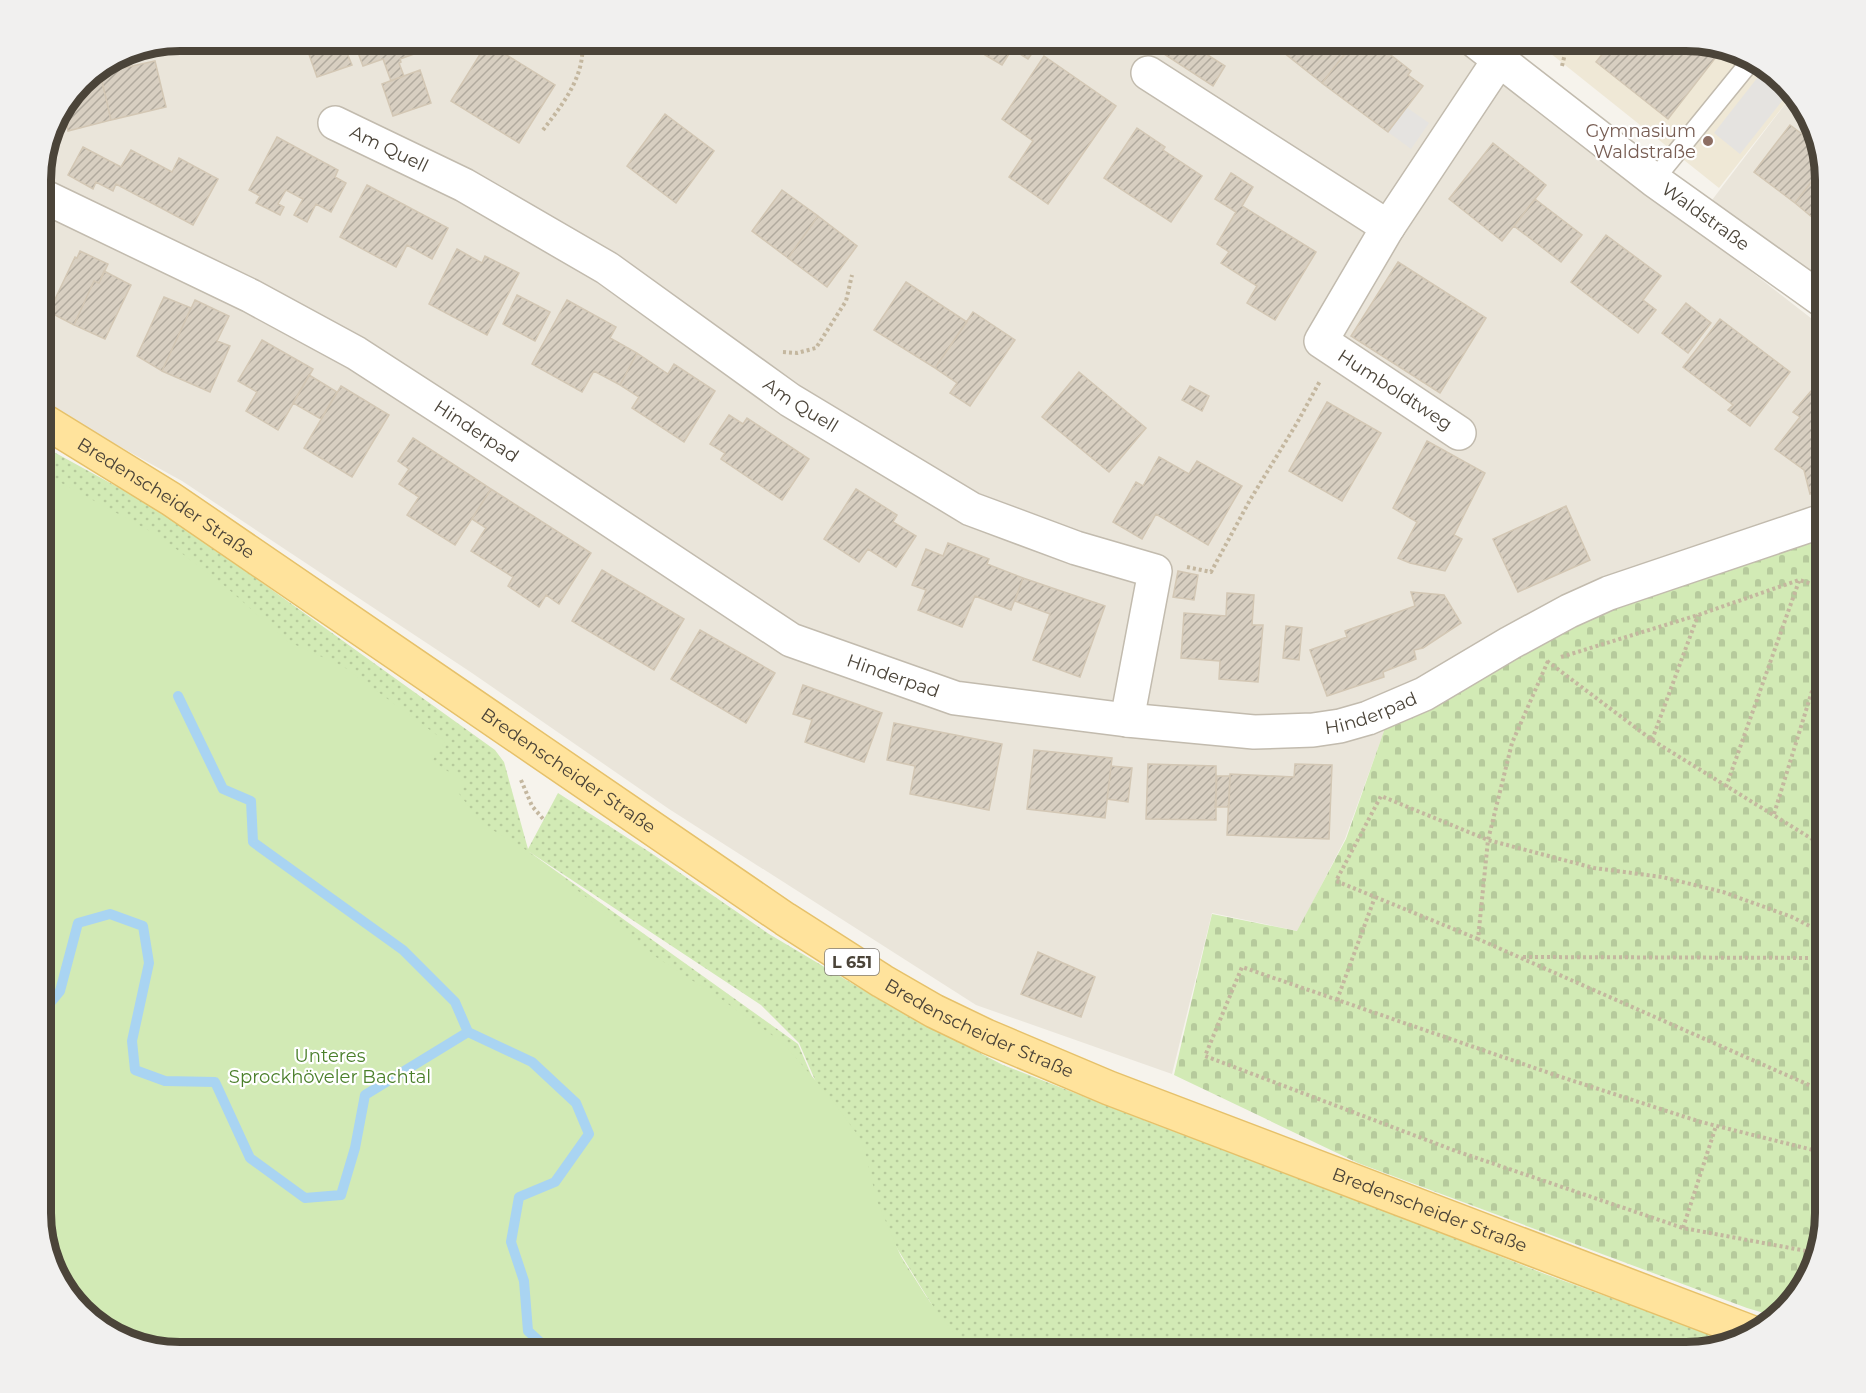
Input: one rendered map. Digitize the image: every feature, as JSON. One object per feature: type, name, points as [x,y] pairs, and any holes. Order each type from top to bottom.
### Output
[{"type":"main road","name":"Bredenscheider Straße","points":[[51,425],[171,499],[775,912],[882,981],[934,1011],[986,1036],[1109,1088],[1743,1329]]},
{"type":"street","name":"Humboldtweg","points":[[1460,433],[1321,341],[1486,51]]},
{"type":"street","name":"Waldstraße","points":[[1488,51],[1654,180],[1815,294]]},
{"type":"street","points":[[1148,73],[1388,227]]},
{"type":"street","name":"Am Quell","points":[[335,123],[464,186],[607,268],[790,400],[972,509],[1076,548],[1155,571],[1127,720]]},
{"type":"street","name":"Hinderpad","points":[[51,200],[251,296],[356,353],[791,640],[955,698],[1127,720],[1254,732],[1313,730],[1340,726],[1368,718],[1424,694],[1569,611],[1609,593],[1815,524]]},
{"type":"lane","points":[[1654,180],[1746,66]]},
{"type":"path","points":[[543,130],[560,108],[576,81],[583,51]]},
{"type":"path","points":[[763,381],[783,352],[797,353],[816,348],[846,301],[852,275]]},
{"type":"path","points":[[1211,572],[1250,500],[1319,383]]},
{"type":"path","points":[[1726,787],[1799,580]]},
{"type":"path","points":[[1478,939],[1488,840],[1512,743],[1548,661],[1698,615],[1799,580],[1815,584]]},
{"type":"path","points":[[1652,740],[1698,615]]},
{"type":"path","points":[[1548,661],[1652,740],[1726,787],[1774,814],[1815,842]]},
{"type":"path","points":[[1774,814],[1815,684]]},
{"type":"path","points":[[1815,928],[1792,917],[1723,892],[1662,877],[1594,868],[1488,840],[1381,796],[1336,881],[1478,939],[1815,1087]]},
{"type":"path","points":[[1336,1000],[1375,897]]},
{"type":"path","points":[[1519,957],[1815,958]]},
{"type":"path","points":[[1809,1251],[1683,1228],[1453,1150],[1205,1056],[1242,967],[1558,1076],[1716,1126],[1815,1150]]},
{"type":"path","points":[[1683,1228],[1716,1126]]},
{"type":"shaded area","points":[[1467,51],[1815,321],[1815,517],[1387,723],[1345,839],[1298,931],[1212,913],[1172,1074],[976,1005],[669,809],[472,673],[182,481],[51,409],[51,172],[55,147],[64,123],[73,108],[95,83],[123,64],[163,52]]},
{"type":"shaded area","name":"Gymnasium Waldstraße","points":[[1548,51],[1703,52],[1735,61],[1764,78],[1787,101],[1719,188]]},
{"type":"shaded area","points":[[1760,75],[1784,98],[1740,154],[1714,133]]},
{"type":"shaded area","points":[[1787,101],[1802,123],[1813,155],[1815,287],[1709,204]]},
{"type":"shaded area","points":[[1406,107],[1429,123],[1411,149],[1388,132]]},
{"type":"green space","name":"Unteres Sprockhöveler Bachtal","points":[[51,450],[165,513],[495,750],[504,762],[528,849],[558,793],[769,934],[890,1006],[1003,1065],[1312,1182],[1545,1274],[1719,1337],[1694,1342],[180,1342],[147,1338],[116,1325],[83,1298],[68,1277],[53,1238],[51,1221]],"holes":[[[528,851],[761,1005],[799,1043],[865,1196],[951,1336],[863,1196],[798,1044]]]},
{"type":"green space","name":"Unteres Sprockhöveler Bachtal","points":[[51,477],[159,536],[226,587],[287,641],[344,667],[445,741],[432,761],[463,781],[457,791],[482,824],[522,847],[596,905],[656,957],[783,1043],[830,1097],[862,1141],[877,1201],[908,1273],[952,1331],[964,1342],[180,1342],[147,1338],[131,1332],[116,1325],[95,1310],[68,1277],[53,1238],[51,1221]]},
{"type":"green space","points":[[1815,536],[1815,1221],[1813,1238],[1802,1270],[1788,1291],[1766,1314],[1358,1163],[1174,1075],[1212,914],[1297,931],[1346,839],[1385,728],[1607,603]]},
{"type":"building","points":[[308,51],[354,51],[347,53],[352,65],[317,77]]},
{"type":"building","points":[[357,51],[413,51],[414,54],[400,59],[399,63],[404,76],[391,81],[383,59],[363,66]]},
{"type":"building","points":[[482,51],[500,51],[555,85],[519,143],[451,101]]},
{"type":"building","points":[[988,51],[1011,51],[1002,65],[985,55]]},
{"type":"building","points":[[1015,51],[1034,51],[1028,59]]},
{"type":"building","points":[[1159,51],[1202,51],[1225,66],[1213,86]]},
{"type":"building","points":[[1282,51],[1347,51],[1322,83]]},
{"type":"building","points":[[1347,51],[1386,51],[1411,71],[1408,75],[1423,86],[1388,132],[1322,83]]},
{"type":"building","points":[[1605,51],[1686,51],[1718,55],[1668,119],[1596,62]]},
{"type":"building","points":[[1044,56],[1116,106],[1048,204],[1009,177],[1033,141],[1002,119]]},
{"type":"building","points":[[155,61],[166,107],[111,120],[101,78],[112,70]]},
{"type":"building","points":[[420,70],[431,103],[393,116],[382,84]]},
{"type":"building","points":[[101,78],[111,120],[68,131],[66,120],[73,108]]},
{"type":"building","points":[[665,114],[714,151],[676,203],[627,166]]},
{"type":"building","points":[[1790,125],[1808,138],[1813,155],[1815,177],[1795,203],[1754,172]]},
{"type":"building","points":[[1137,128],[1165,147],[1163,150],[1202,176],[1171,222],[1104,178]]},
{"type":"building","points":[[277,137],[338,170],[335,177],[346,183],[331,212],[316,204],[307,222],[294,215],[303,199],[286,190],[278,204],[284,207],[280,215],[256,203],[260,196],[249,190]]},
{"type":"building","points":[[1493,143],[1546,185],[1502,241],[1449,199]]},
{"type":"building","points":[[83,147],[121,167],[131,150],[172,172],[179,158],[218,179],[193,225],[116,184],[113,191],[96,182],[93,189],[68,175]]},
{"type":"building","points":[[1231,173],[1253,187],[1242,206],[1316,252],[1275,320],[1247,303],[1257,286],[1221,263],[1229,252],[1217,244],[1236,212],[1215,199]]},
{"type":"building","points":[[1815,177],[1815,220],[1795,203]]},
{"type":"building","points":[[367,185],[448,228],[432,259],[407,245],[396,267],[340,237]]},
{"type":"building","points":[[782,190],[818,216],[788,258],[752,231]]},
{"type":"building","points":[[1535,199],[1582,235],[1561,262],[1514,226]]},
{"type":"building","points":[[818,216],[857,246],[827,287],[788,258]]},
{"type":"building","points":[[1606,235],[1661,276],[1643,300],[1656,310],[1638,333],[1571,282]]},
{"type":"building","points":[[457,249],[482,263],[485,256],[519,273],[487,335],[429,304]]},
{"type":"building","points":[[80,251],[108,264],[99,283],[94,281],[74,325],[51,313],[51,308],[75,257],[77,258]]},
{"type":"building","points":[[1398,262],[1486,318],[1440,393],[1351,336]]},
{"type":"building","points":[[104,271],[131,285],[105,339],[74,325],[94,281],[99,283]]},
{"type":"building","points":[[906,282],[967,322],[935,368],[874,330]]},
{"type":"building","points":[[517,295],[550,312],[535,341],[503,324]]},
{"type":"building","points":[[164,297],[191,308],[162,371],[137,356]]},
{"type":"building","points":[[195,300],[229,316],[217,341],[230,346],[210,392],[162,371]]},
{"type":"building","points":[[567,300],[616,327],[610,338],[637,353],[620,385],[594,371],[582,392],[532,364]]},
{"type":"building","points":[[1686,303],[1711,323],[1688,353],[1662,333]]},
{"type":"building","points":[[973,312],[1015,340],[970,406],[950,393],[957,383],[935,368]]},
{"type":"building","points":[[1720,319],[1790,372],[1750,426],[1728,410],[1733,405],[1683,367]]},
{"type":"building","points":[[262,340],[313,369],[278,430],[246,411],[257,392],[238,381]]},
{"type":"building","points":[[637,353],[668,374],[674,364],[715,391],[684,442],[632,408],[639,397],[620,385]]},
{"type":"building","points":[[1079,372],[1146,428],[1109,472],[1042,417]]},
{"type":"building","points":[[309,375],[337,392],[321,419],[293,403]]},
{"type":"building","points":[[341,386],[389,415],[352,477],[304,448]]},
{"type":"building","points":[[1190,386],[1209,396],[1202,411],[1182,400]]},
{"type":"building","points":[[1815,386],[1815,493],[1810,494],[1804,470],[1775,449],[1800,417],[1793,412]]},
{"type":"building","points":[[1327,402],[1381,433],[1342,501],[1289,471]]},
{"type":"building","points":[[729,415],[743,424],[747,418],[809,459],[782,500],[721,459],[725,453],[710,444]]},
{"type":"building","points":[[413,438],[491,489],[455,545],[407,515],[419,497],[399,484],[409,469],[398,461]]},
{"type":"building","points":[[1427,441],[1485,473],[1454,535],[1462,539],[1445,571],[1398,558],[1417,522],[1393,508]]},
{"type":"building","points":[[1159,457],[1189,474],[1197,461],[1242,486],[1208,545],[1156,514],[1142,539],[1113,522],[1136,482],[1143,486]]},
{"type":"building","points":[[491,489],[591,553],[559,604],[546,595],[539,607],[508,586],[513,577],[471,551],[486,528],[472,519]]},
{"type":"building","points":[[856,489],[897,515],[893,522],[916,536],[896,567],[868,549],[859,562],[824,539]]},
{"type":"building","points":[[1566,506],[1590,560],[1518,592],[1493,539]]},
{"type":"building","points":[[948,543],[989,559],[987,564],[1023,578],[1011,610],[975,596],[962,627],[918,610],[926,590],[912,585],[926,549],[943,556]]},
{"type":"building","points":[[602,570],[684,619],[654,670],[572,621]]},
{"type":"building","points":[[1178,571],[1198,575],[1194,600],[1173,597]]},
{"type":"building","points":[[1023,578],[1105,606],[1080,677],[1033,660],[1050,614],[1015,601]]},
{"type":"building","points":[[1411,592],[1444,595],[1461,623],[1423,648],[1414,650],[1416,659],[1383,672],[1384,677],[1327,696],[1310,650],[1347,637],[1345,631],[1415,606]]},
{"type":"building","points":[[1227,593],[1254,595],[1252,625],[1263,625],[1258,682],[1219,679],[1220,661],[1181,658],[1184,613],[1226,616]]},
{"type":"building","points":[[1286,626],[1302,628],[1299,660],[1283,658]]},
{"type":"building","points":[[700,630],[775,673],[746,723],[671,679]]},
{"type":"building","points":[[803,685],[882,713],[864,762],[805,742],[812,720],[793,714]]},
{"type":"building","points":[[894,723],[1002,744],[989,810],[910,794],[915,766],[887,760]]},
{"type":"building","points":[[1034,750],[1112,758],[1105,818],[1027,809]]},
{"type":"building","points":[[1148,764],[1216,766],[1216,820],[1146,819]]},
{"type":"building","points":[[1295,764],[1332,765],[1329,839],[1227,835],[1230,774],[1294,777]]},
{"type":"building","points":[[1111,766],[1132,768],[1128,802],[1107,799]]},
{"type":"building","points":[[1217,776],[1230,776],[1229,807],[1215,807]]},
{"type":"building","points":[[1038,952],[1095,977],[1081,1017],[1021,994]]},
{"type":"waterway","points":[[178,696],[223,789],[251,801],[253,842],[403,950],[455,1002],[468,1032]]},
{"type":"waterway","points":[[51,1002],[60,991],[78,923],[110,914],[143,926],[149,963],[132,1041],[135,1070],[165,1081],[215,1082],[250,1158],[305,1198],[341,1195],[355,1148],[365,1095],[468,1032],[532,1062],[576,1103],[589,1134],[555,1182],[519,1197],[511,1242],[524,1281],[528,1331],[540,1342]]},
{"type":"place","name":"Gymnasium Waldstraße","points":[[1708,141]]}]
